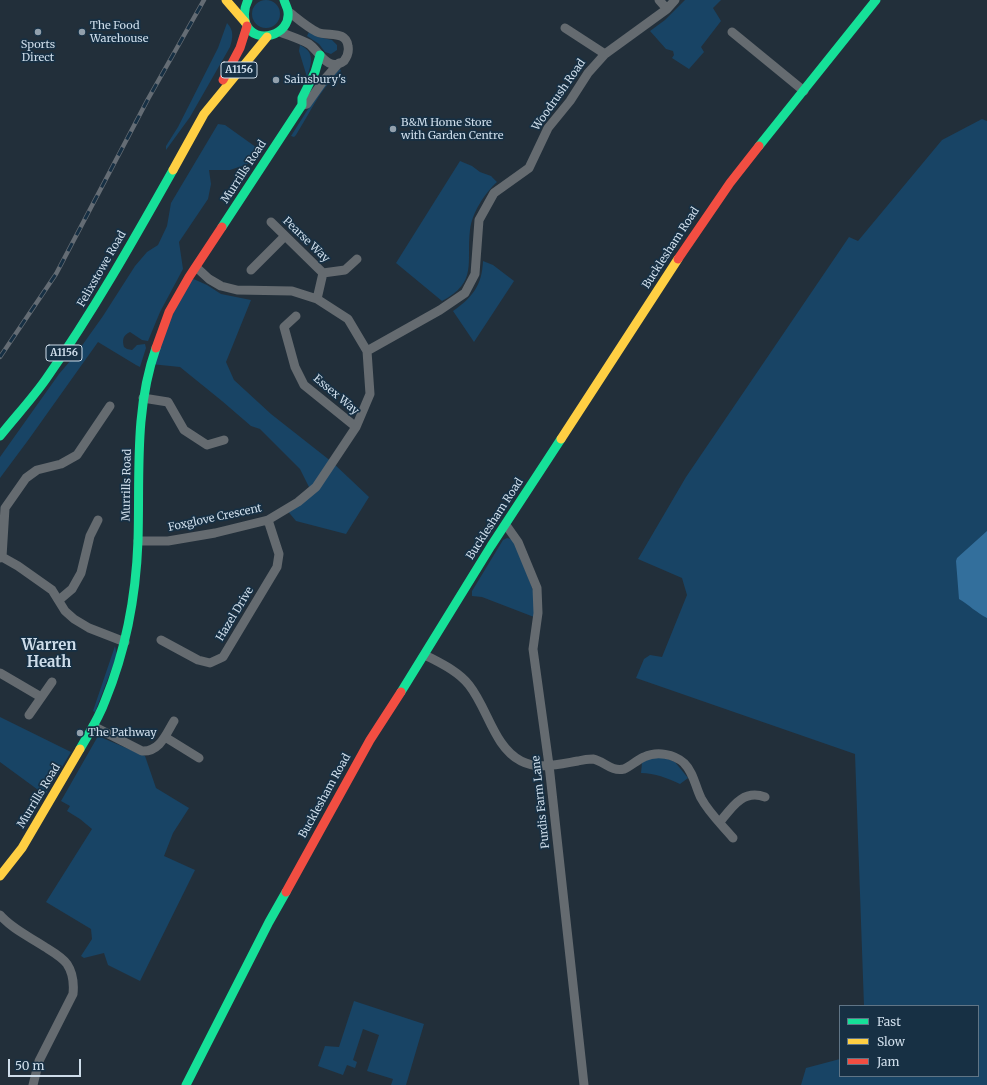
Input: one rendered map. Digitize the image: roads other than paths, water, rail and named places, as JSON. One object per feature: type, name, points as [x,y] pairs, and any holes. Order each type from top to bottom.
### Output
[{"type":"street","points":[[226,0],[252,32],[260,36],[267,37],[280,32],[286,27],[288,20],[288,5]]},
{"type":"street","name":"Felixstowe Road","points":[[0,436],[45,380],[91,312],[120,264],[165,182],[211,104],[240,48],[246,24],[244,9],[248,0]]},
{"type":"street","points":[[659,0],[667,10]]},
{"type":"street","name":"Woodrush Road","points":[[367,351],[440,310],[465,294],[475,274],[479,220],[494,192],[528,168],[548,128],[570,101],[588,73],[605,54],[667,10],[675,0]]},
{"type":"street","name":"Bucklesham Road","points":[[186,1085],[272,916],[370,740],[425,655],[491,546],[721,194],[876,0]]},
{"type":"street","name":"Murrills Road","points":[[288,5],[318,32],[338,35],[344,38],[349,49],[345,60],[339,63],[324,80],[307,104],[302,105]]},
{"type":"street","points":[[565,28],[605,54]]},
{"type":"street","points":[[280,32],[309,44],[316,50],[323,60],[328,63],[339,63]]},
{"type":"street","points":[[732,32],[804,91]]},
{"type":"street","name":"Felixstowe Road","points":[[211,104],[267,37]]},
{"type":"street","name":"Murrills Road","points":[[0,876],[22,848],[93,726],[110,689],[125,642],[135,584],[138,541],[138,460],[143,398],[152,360],[168,312],[302,105],[302,98],[313,78],[320,55]]},
{"type":"street","name":"Pearse Way","points":[[271,222],[323,274],[317,299]]},
{"type":"street","points":[[251,270],[285,236]]},
{"type":"street","points":[[323,274],[345,270],[357,259]]},
{"type":"street","name":"Foxglove Crescent","points":[[138,541],[168,541],[215,533],[268,520],[298,502],[316,487],[356,427],[370,394],[367,351],[348,319],[317,299],[292,291],[237,290],[221,286],[209,279],[196,267]]},
{"type":"street","name":"Essex Way","points":[[296,316],[284,327],[295,367],[304,385],[356,427]]},
{"type":"street","points":[[143,398],[168,402],[184,430],[206,445],[224,440]]},
{"type":"street","points":[[110,406],[77,454],[61,464],[37,470],[26,478],[5,508],[1,557],[18,566],[52,590],[65,611],[74,619],[89,628],[125,642]]},
{"type":"street","points":[[59,600],[72,589],[81,573],[90,536],[98,520]]},
{"type":"street","name":"Hazel Drive","points":[[161,640],[198,660],[210,663],[223,657],[277,567],[279,554],[268,520]]},
{"type":"street","name":"Purdis Farm Lane","points":[[506,525],[518,542],[537,588],[538,613],[533,649],[549,766],[584,1085]]},
{"type":"street","points":[[425,655],[456,674],[468,684],[480,700],[500,741],[512,756],[526,764],[538,766],[549,766],[592,759],[615,769],[623,769],[645,756],[653,754],[672,756],[691,771],[701,797],[708,809],[733,838]]},
{"type":"street","points":[[0,673],[41,697]]},
{"type":"street","points":[[29,715],[52,682]]},
{"type":"street","points":[[93,726],[142,751],[148,751],[156,748],[165,737],[174,721]]},
{"type":"street","points":[[165,737],[199,758]]},
{"type":"street","points":[[720,822],[742,798],[754,794],[765,797]]},
{"type":"street","points":[[0,915],[7,923],[56,954],[67,964],[72,975],[74,985],[73,994],[39,1061],[32,1085]]},
{"type":"railway","points":[[0,357],[56,274],[148,99],[204,0]]},
{"type":"place","name":"Sports Direct","points":[[38,32]]},
{"type":"place","name":"The Food Warehouse","points":[[82,32]]},
{"type":"place","name":"Sainsbury's","points":[[276,80]]},
{"type":"place","name":"B&M Home Store with Garden Centre","points":[[393,129]]},
{"type":"place","name":"The Pathway","points":[[80,733]]},
{"type":"district","name":"Warren Heath","points":[[49,654]]}]
